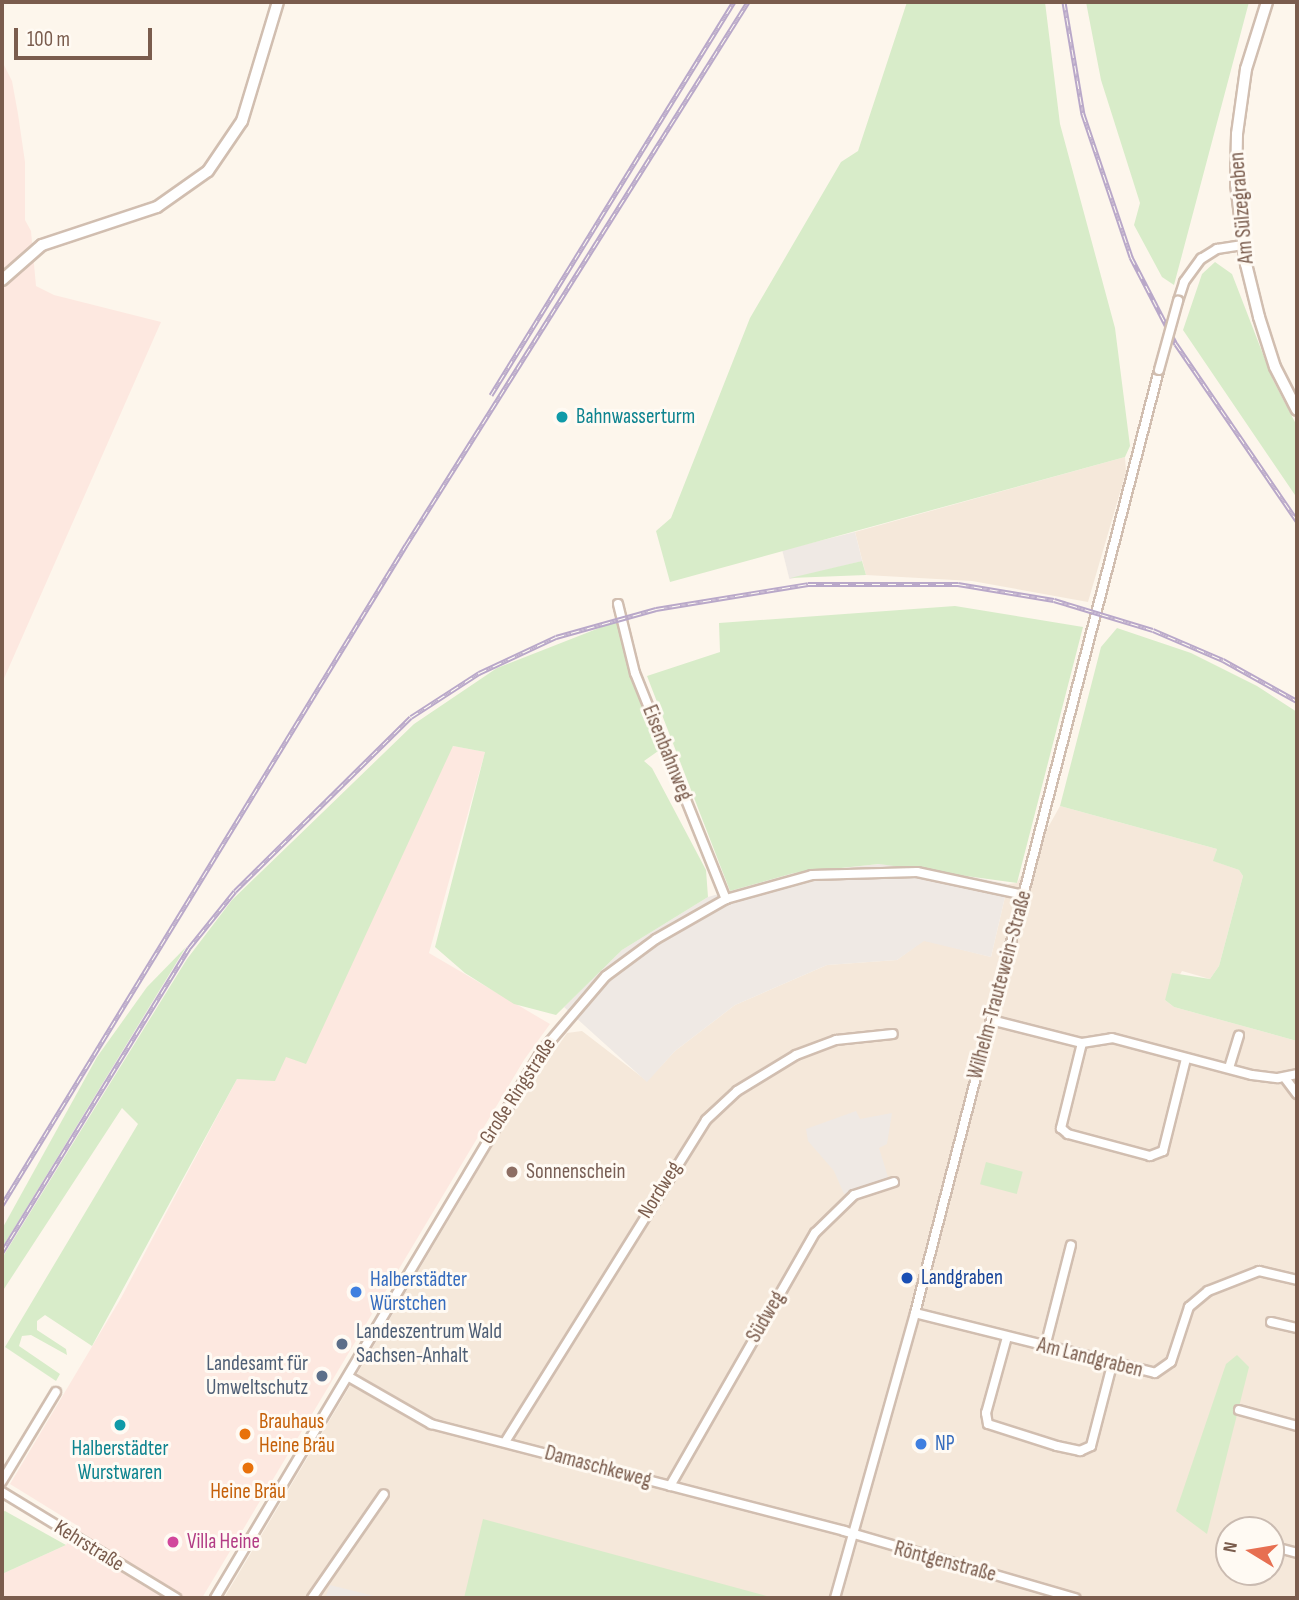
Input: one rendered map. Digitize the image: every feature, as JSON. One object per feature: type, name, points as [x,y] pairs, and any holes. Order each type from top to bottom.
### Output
[{"type":"street","points":[[2,280],[42,246],[157,207],[208,171],[242,121],[278,2]]},
{"type":"street","name":"Am Sülzegraben","points":[[1267,2],[1246,69],[1237,134],[1236,184],[1243,245],[1266,338],[1297,410]]},
{"type":"street","name":"Wilhelm-Trautewein-Straße","points":[[835,1598],[856,1537],[1178,301],[1184,282],[1201,259],[1217,249],[1243,245]]},
{"type":"street","name":"Eisenbahnweg","points":[[618,604],[635,673],[726,899]]},
{"type":"street","name":"Große Ringstraße","points":[[215,1598],[349,1377],[490,1133],[567,1018],[629,957],[726,899],[812,875],[887,871],[943,876],[1024,895]]},
{"type":"street","points":[[991,1020],[1082,1043],[1112,1038],[1229,1068],[1285,1078],[1297,1074]]},
{"type":"street","name":"Nordweg","points":[[505,1442],[706,1120],[737,1091],[796,1055],[836,1040],[893,1034]]},
{"type":"street","points":[[1229,1068],[1238,1035]]},
{"type":"street","points":[[1082,1043],[1061,1128],[1068,1134],[1150,1156],[1163,1151],[1186,1059]]},
{"type":"street","points":[[1285,1078],[1297,1094]]},
{"type":"street","name":"Südweg","points":[[670,1486],[816,1233],[854,1195],[894,1182]]},
{"type":"street","points":[[1045,1347],[1071,1245]]},
{"type":"street","name":"Am Landgraben","points":[[915,1313],[1149,1373],[1166,1368],[1189,1307],[1229,1281],[1259,1271],[1297,1280]]},
{"type":"street","points":[[1271,1322],[1297,1328]]},
{"type":"street","points":[[1007,1337],[986,1413],[988,1424],[1057,1446],[1080,1451],[1091,1446],[1112,1365]]},
{"type":"street","name":"Damaschkeweg","points":[[349,1377],[419,1420],[856,1537]]},
{"type":"street","points":[[2,1481],[56,1392]]},
{"type":"street","points":[[1239,1410],[1297,1426]]},
{"type":"street","name":"Kehrstraße","points":[[2,1492],[176,1598]]},
{"type":"street","points":[[312,1598],[384,1493]]},
{"type":"street","name":"Röntgenstraße","points":[[856,1537],[1075,1598]]},
{"type":"shaded area","points":[[2,61],[12,81],[18,114],[25,162],[25,220],[31,231],[36,286],[54,295],[161,322],[2,683]]},
{"type":"shaded area","points":[[1125,457],[1126,472],[1088,602],[972,581],[866,575],[855,532]]},
{"type":"shaded area","points":[[855,532],[862,561],[789,579],[782,550]]},
{"type":"shaded area","points":[[453,746],[485,752],[429,953],[550,1024],[524,1060],[202,1598],[2,1598],[2,1574],[66,1545],[78,1526],[10,1484],[121,1298],[237,1079]]},
{"type":"shaded area","points":[[1060,806],[1217,849],[1214,861],[1239,870],[1243,876],[1219,966],[1210,979],[1182,971],[1165,1000],[1174,1007],[1297,1041],[1297,1598],[224,1598],[514,1110],[567,1033],[582,1031],[647,1081],[675,1051],[735,1005],[827,965],[897,960],[924,940],[991,957],[1008,884],[1017,883]]},
{"type":"shaded area","points":[[880,864],[928,868],[1008,884],[991,957],[924,941],[897,960],[827,965],[735,1005],[675,1051],[647,1082],[564,1007],[622,950],[708,897],[794,873]]},
{"type":"shaded area","points":[[856,1111],[860,1119],[892,1113],[887,1144],[879,1148],[889,1180],[844,1194],[834,1171],[808,1141],[806,1129]]},
{"type":"shaded area","points":[[330,1585],[382,1598],[325,1598]]},
{"type":"green space","points":[[907,2],[1045,2],[1060,124],[1115,328],[1130,446],[1125,457],[670,582],[656,531],[671,518],[750,318],[841,162],[858,151]]},
{"type":"green space","points":[[1086,2],[1249,2],[1174,285],[1162,277],[1134,225],[1140,203],[1101,80]]},
{"type":"green space","points":[[1215,262],[1232,274],[1273,380],[1297,426],[1297,498],[1183,330],[1202,274]]},
{"type":"green space","points":[[862,561],[866,575],[790,578]]},
{"type":"green space","points":[[955,606],[1083,627],[1017,883],[879,864],[794,873],[730,891],[647,676],[720,652],[719,623]]},
{"type":"green space","points":[[617,621],[631,674],[661,749],[644,761],[652,768],[706,870],[708,897],[622,950],[556,1015],[514,1004],[465,973],[435,947],[485,752],[453,746],[306,1064],[286,1057],[275,1081],[237,1079],[92,1346],[45,1315],[37,1321],[37,1330],[66,1349],[67,1355],[31,1335],[22,1336],[19,1346],[60,1374],[56,1381],[5,1347],[138,1124],[122,1108],[2,1292],[2,1258],[187,959],[232,900],[414,724],[497,668]]},
{"type":"green space","points":[[1117,628],[1191,653],[1257,686],[1297,712],[1297,1041],[1174,1007],[1165,1000],[1172,973],[1210,979],[1219,966],[1243,876],[1239,870],[1213,861],[1217,849],[1060,806],[1101,647]]},
{"type":"green space","points":[[186,947],[2,1248],[2,1229],[97,1057],[147,987]]},
{"type":"green space","points":[[986,1162],[1023,1172],[1017,1194],[980,1184]]},
{"type":"green space","points":[[1237,1355],[1249,1367],[1207,1534],[1176,1511],[1226,1364]]},
{"type":"green space","points":[[5,1511],[66,1545],[2,1574],[2,1512]]},
{"type":"green space","points":[[483,1519],[774,1598],[464,1598]]},
{"type":"railway","points":[[491,395],[734,2]]},
{"type":"railway","points":[[2,1205],[406,545],[748,2]]},
{"type":"railway","points":[[1064,2],[1083,114],[1131,257],[1176,344],[1297,521]]},
{"type":"railway","points":[[2,1252],[189,948],[235,891],[411,717],[479,673],[556,637],[656,609],[808,584],[958,584],[1054,600],[1153,630],[1223,660],[1297,701]]},
{"type":"place","name":"Bahnwasserturm","points":[[562,417]]},
{"type":"place","name":"Sonnenschein","points":[[512,1172]]},
{"type":"place","name":"Landgraben","points":[[907,1278]]},
{"type":"place","name":"Halberstädter Würstchen","points":[[356,1292]]},
{"type":"place","name":"Landeszentrum Wald Sachsen-Anhalt","points":[[342,1344]]},
{"type":"place","name":"Landesamt für Umweltschutz","points":[[322,1376]]},
{"type":"place","name":"Halberstädter Wurstwaren","points":[[120,1425]]},
{"type":"place","name":"Brauhaus Heine Bräu","points":[[245,1434]]},
{"type":"place","name":"NP","points":[[921,1444]]},
{"type":"place","name":"Heine Bräu","points":[[248,1468]]},
{"type":"place","name":"Villa Heine","points":[[173,1542]]}]
